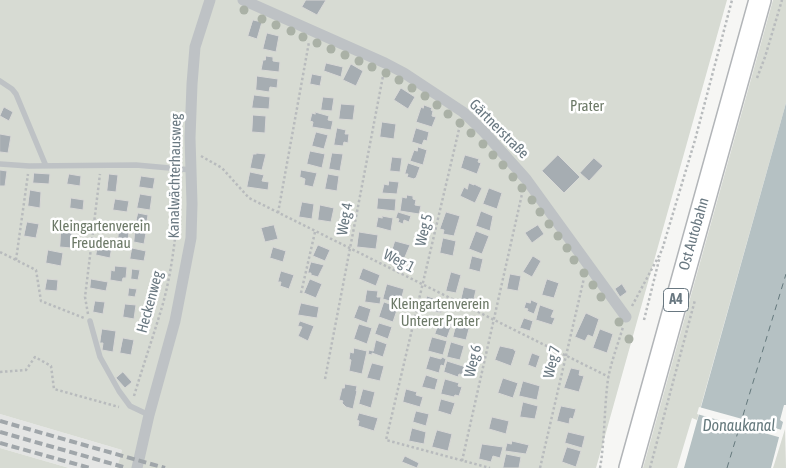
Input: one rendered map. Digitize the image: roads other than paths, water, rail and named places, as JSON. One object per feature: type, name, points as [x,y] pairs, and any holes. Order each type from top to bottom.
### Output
[{"type":"highway","name":"Ost Autobahn","points":[[630,468],[760,0]]},
{"type":"street","name":"Kanalwächterhausweg","points":[[137,468],[149,415],[175,321],[191,238],[191,102],[195,48],[210,0]]},
{"type":"street","name":"Gärtnerstraße","points":[[243,0],[385,63],[404,73],[463,112],[526,178],[626,317]]},
{"type":"lane","points":[[0,81],[16,94],[46,166]]},
{"type":"lane","points":[[0,164],[29,166],[136,165],[192,170]]},
{"type":"lane","points":[[90,321],[100,357],[119,391],[129,405],[149,415]]},
{"type":"water","name":"Donaukanal","points":[[786,103],[786,405],[784,405],[780,420],[783,422],[771,468],[684,468]]},
{"type":"railway","points":[[0,421],[165,468]]},
{"type":"railway","points":[[0,432],[127,468]]},
{"type":"railway","points":[[0,443],[90,468]]},
{"type":"park label","name":"Prater","points":[[587,106]]},
{"type":"park label","name":"Kleingartenverein Freudenau","points":[[101,234]]},
{"type":"park label","name":"Kleingartenverein Unterer Prater","points":[[440,312]]}]
